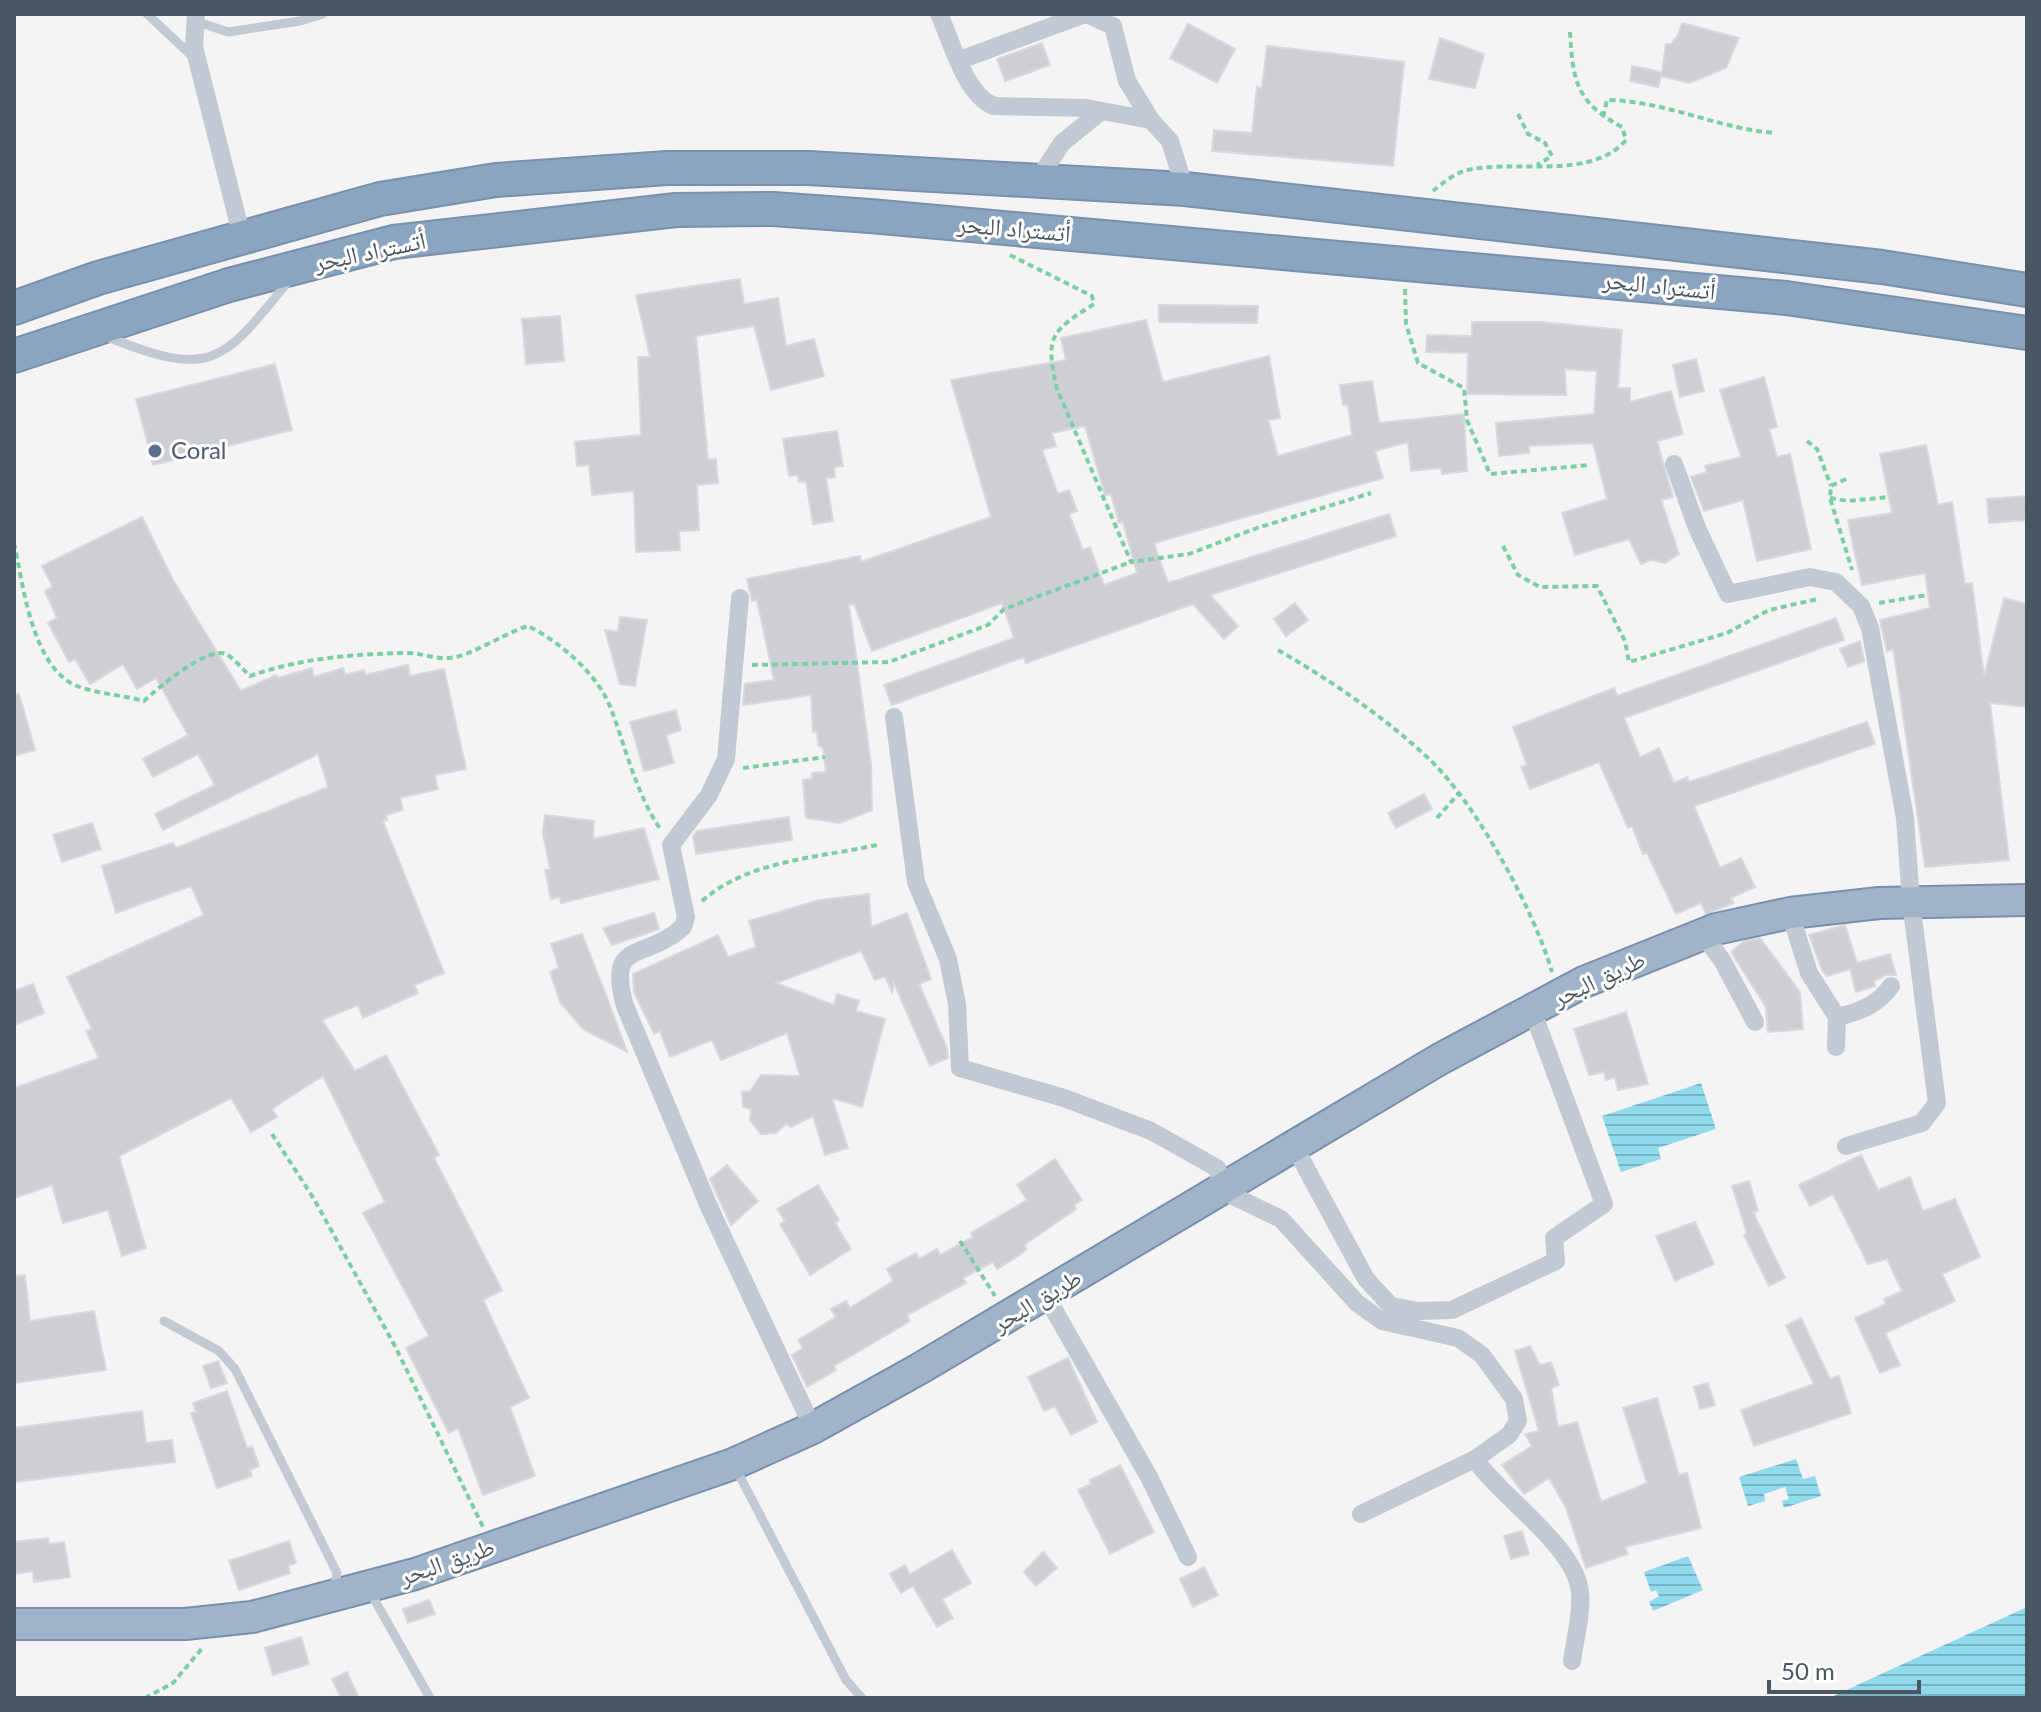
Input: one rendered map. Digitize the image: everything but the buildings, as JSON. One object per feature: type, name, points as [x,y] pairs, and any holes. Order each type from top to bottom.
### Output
[{"type":"highway","name":"أتستراد البحر","points":[[14,308],[98,278],[380,199],[512,179],[667,168],[808,168],[1185,189],[1882,267],[2027,290]]},
{"type":"highway","name":"أتستراد البحر","points":[[14,356],[229,285],[394,242],[676,210],[773,209],[1405,263],[1786,298],[2027,333]]},
{"type":"highway","points":[[14,295],[98,278]]},
{"type":"highway","name":"طريق البحر","points":[[14,1624],[185,1624],[252,1617],[367,1588],[733,1464],[813,1428],[1004,1320],[1440,1059],[1584,982],[1703,935],[1790,913],[1911,902],[2027,900]]},
{"type":"street","points":[[939,14],[984,102],[994,106],[1086,108],[1099,113],[1151,120]]},
{"type":"street","points":[[960,60],[1086,14],[1113,26],[1127,81],[1175,152],[1185,189]]},
{"type":"street","points":[[195,18],[197,61],[242,237]]},
{"type":"street","points":[[1037,181],[1062,143],[1099,113]]},
{"type":"street","points":[[1674,464],[1697,528],[1728,594],[1810,577],[1836,582],[1861,606],[1870,628],[1905,818],[1911,902],[1937,1103],[1922,1123],[1846,1146]]},
{"type":"street","points":[[740,598],[726,759],[709,795],[671,845],[686,917],[683,927],[676,934],[622,960],[617,970],[619,984],[710,1209],[813,1428]]},
{"type":"street","points":[[894,717],[916,882],[948,959],[957,1004],[960,1068],[1064,1098],[1151,1131],[1217,1168],[1223,1191],[1281,1219],[1357,1303],[1382,1321],[1458,1338],[1482,1355],[1514,1399],[1518,1421],[1509,1435],[1475,1459],[1361,1514]]},
{"type":"street","points":[[1790,913],[1809,973],[1837,1017],[1836,1047]]},
{"type":"street","points":[[1703,935],[1722,960],[1755,1022]]},
{"type":"street","points":[[1837,1017],[1859,1012],[1884,996],[1891,986]]},
{"type":"street","points":[[1294,1146],[1366,1279],[1391,1306],[1419,1311],[1452,1310],[1556,1261],[1554,1238],[1604,1204],[1532,1010]]},
{"type":"street","points":[[1046,1296],[1149,1477],[1188,1557]]},
{"type":"street","points":[[1475,1459],[1487,1477],[1532,1517],[1577,1575],[1581,1595],[1572,1661]]},
{"type":"lane","points":[[147,14],[197,61]]},
{"type":"lane","points":[[195,18],[228,32],[300,21],[323,14]]},
{"type":"lane","points":[[90,330],[140,350],[184,362],[206,357],[234,346],[246,335],[300,267]]},
{"type":"lane","points":[[164,1321],[219,1351],[235,1369],[337,1573],[332,1596]]},
{"type":"lane","points":[[733,1464],[846,1680],[862,1698]]},
{"type":"lane","points":[[367,1588],[430,1698]]},
{"type":"path","points":[[1407,214],[1440,185],[1464,171],[1580,164],[1620,147],[1626,140],[1622,127],[1603,117],[1580,95],[1572,69],[1570,32]]},
{"type":"path","points":[[1603,117],[1607,100],[1631,100],[1691,112],[1749,131],[1776,133]]},
{"type":"path","points":[[1518,114],[1528,134],[1545,143],[1552,156],[1535,166]]},
{"type":"path","points":[[998,250],[1092,296],[1094,304],[1060,326],[1050,346],[1051,362],[1057,389],[1131,562]]},
{"type":"path","points":[[1405,263],[1406,324],[1418,363],[1464,388],[1467,420],[1490,474],[1590,465]]},
{"type":"path","points":[[1807,441],[1817,449],[1831,486]]},
{"type":"path","points":[[736,654],[748,664],[766,666],[889,662],[988,625],[1004,609],[1131,562],[1189,554],[1257,528],[1371,493]]},
{"type":"path","points":[[1830,498],[1848,501],[1889,497]]},
{"type":"path","points":[[14,543],[34,632],[58,673],[77,686],[144,701],[186,667],[218,653],[227,654],[250,676],[281,665],[330,657],[410,653],[453,658],[503,633],[528,626],[570,652],[610,706],[629,762],[657,825],[671,845]]},
{"type":"path","points":[[1861,606],[1927,595]]},
{"type":"path","points":[[1278,650],[1311,669],[1385,723],[1429,758],[1459,793],[1508,875],[1545,949],[1559,997]]},
{"type":"path","points":[[718,777],[734,770],[825,757]]},
{"type":"path","points":[[1437,818],[1459,793]]},
{"type":"path","points":[[686,917],[723,882],[744,873],[877,845]]},
{"type":"path","points":[[272,1134],[314,1199],[396,1348],[494,1546]]},
{"type":"path","points":[[960,1241],[998,1302],[1004,1320]]},
{"type":"path","points":[[145,1698],[173,1683],[220,1620]]},
{"type":"water","points":[[1701,1083],[1716,1129],[1658,1148],[1661,1159],[1621,1172],[1602,1116]]},
{"type":"water","points":[[1796,1459],[1803,1479],[1815,1476],[1821,1496],[1784,1508],[1782,1501],[1789,1499],[1785,1487],[1764,1494],[1765,1501],[1748,1506],[1739,1477]]},
{"type":"water","points":[[1688,1556],[1703,1590],[1653,1611],[1649,1602],[1659,1596],[1656,1590],[1651,1592],[1644,1572]]},
{"type":"water","points":[[2027,1607],[2027,1698],[1829,1698]]},
{"type":"place","name":"Coral","points":[[155,451]]}]
